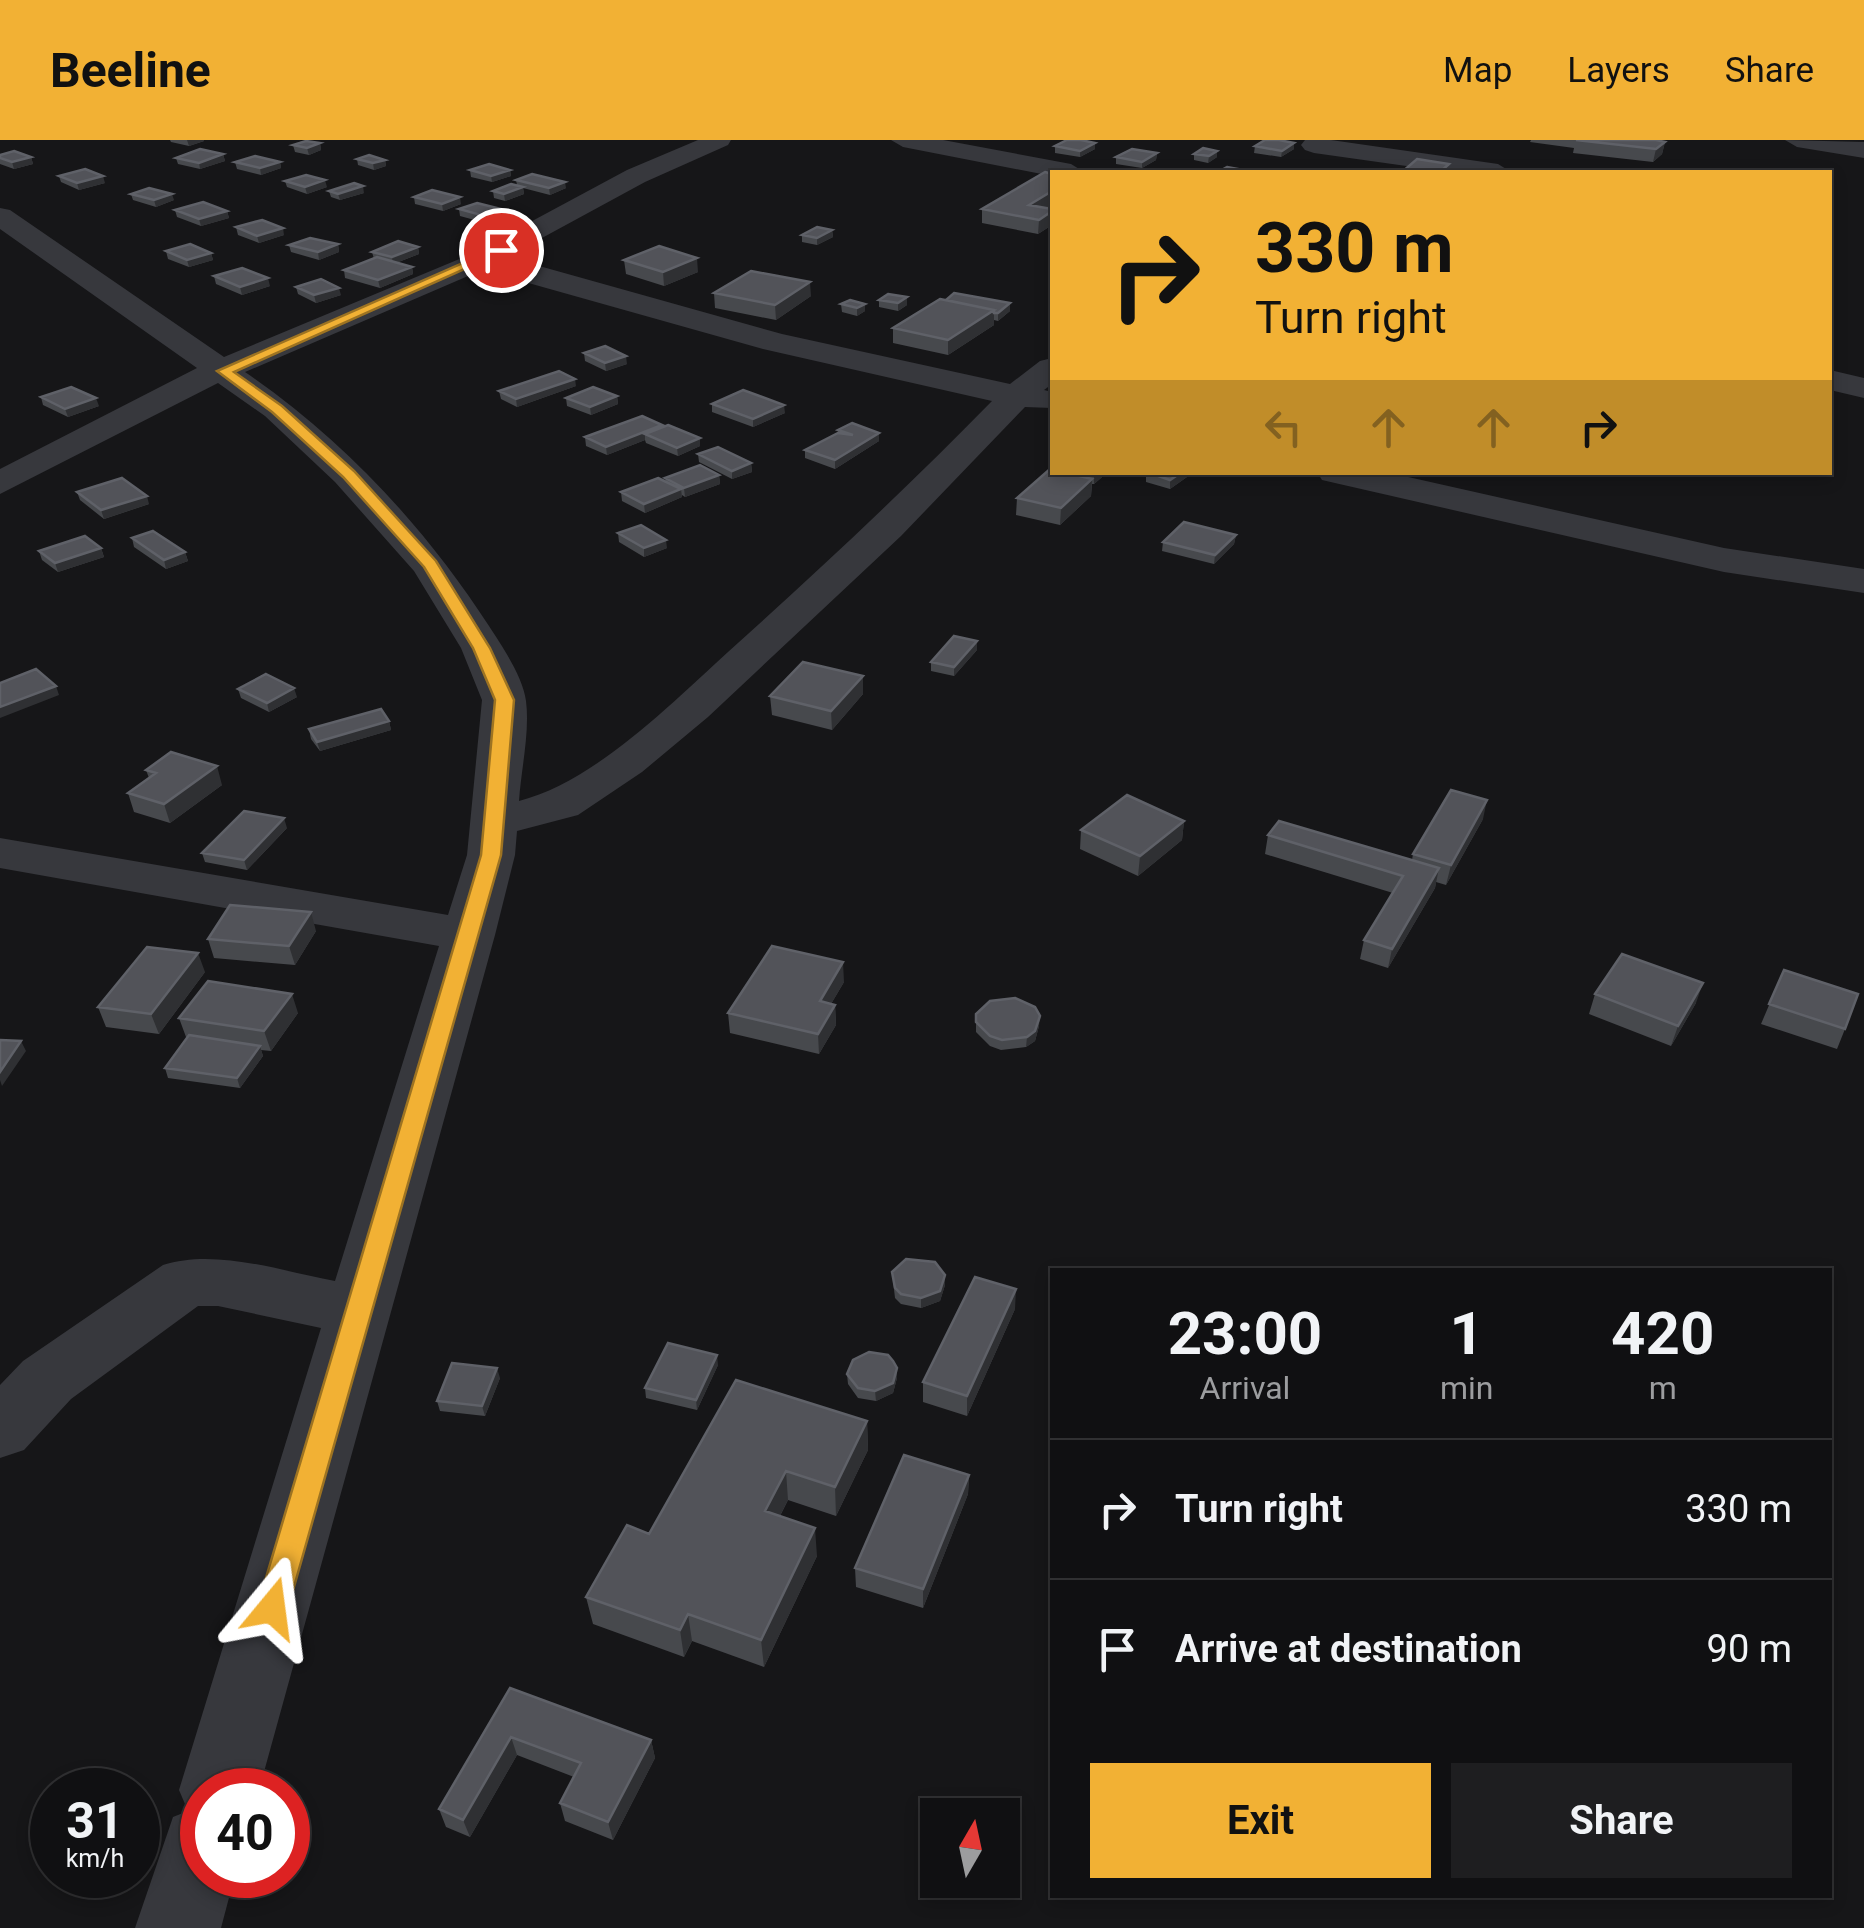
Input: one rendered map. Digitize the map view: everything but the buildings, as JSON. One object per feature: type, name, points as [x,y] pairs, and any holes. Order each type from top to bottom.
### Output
[{"type":"street","points":[[0,483],[153,401],[478,261],[636,176],[719,140]]},
{"type":"street","points":[[903,140],[1060,170]]},
{"type":"street","points":[[1797,140],[1864,150]]},
{"type":"street","points":[[1311,150],[1481,170]]},
{"type":"street","points":[[0,216],[277,409],[348,474],[430,565],[482,648],[504,700],[496,822],[469,935],[225,1768]]},
{"type":"street","points":[[478,261],[512,267],[854,362],[1035,400]]},
{"type":"street","points":[[496,822],[562,805],[626,762],[679,719],[1035,400],[1050,372]]},
{"type":"street","points":[[1832,380],[1864,388]]},
{"type":"street","points":[[1348,475],[1709,557],[1864,581]]},
{"type":"street","points":[[0,852],[469,935]]},
{"type":"street","points":[[0,1430],[46,1380],[185,1282],[224,1282],[240,1289],[358,1310]]},
{"type":"street","points":[[178,1928],[187,1898]]},
{"type":"route","points":[[272,1608],[491,855],[504,700],[482,648],[430,565],[348,474],[277,409],[224,371],[501,250]]}]
